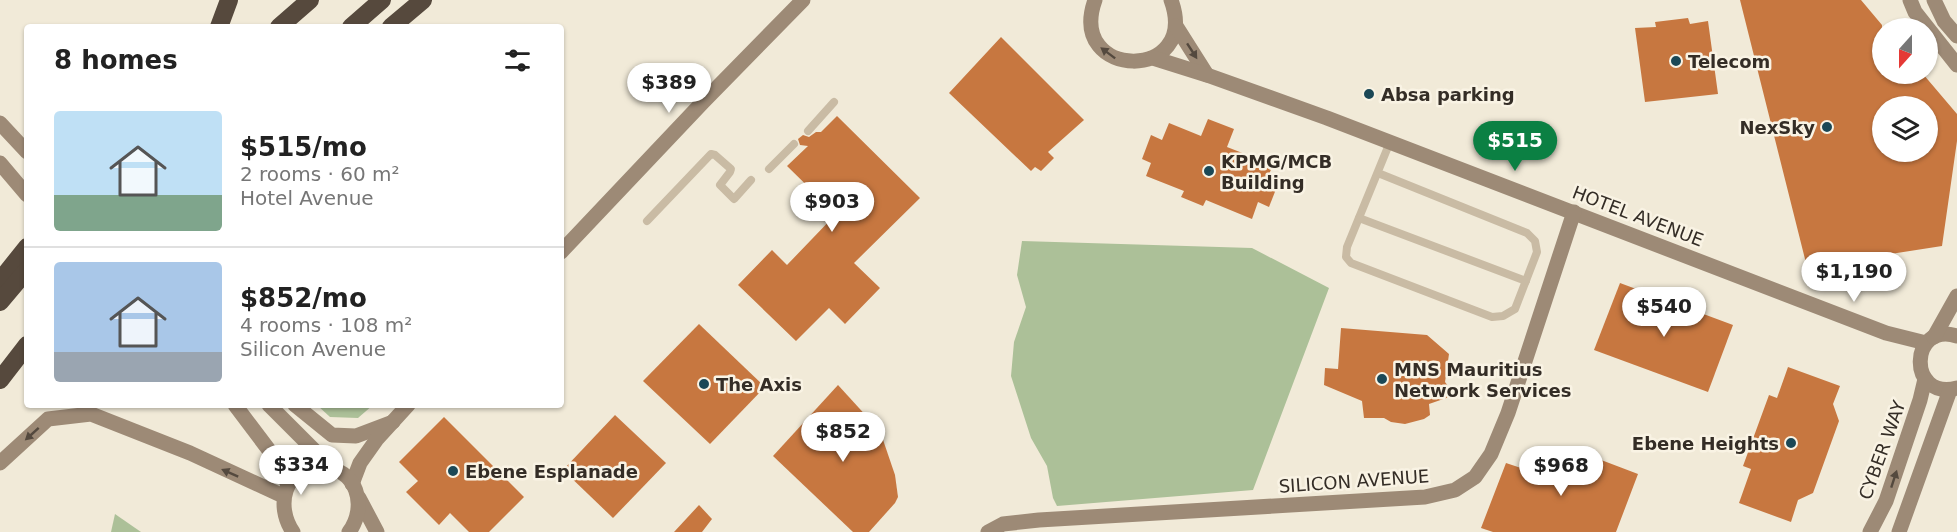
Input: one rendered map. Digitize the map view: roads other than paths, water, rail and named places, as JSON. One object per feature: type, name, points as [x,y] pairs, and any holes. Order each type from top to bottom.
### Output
[{"type":"highway","points":[[220,24],[229,0]]},
{"type":"highway","points":[[282,24],[310,0]]},
{"type":"highway","points":[[354,24],[382,0]]},
{"type":"highway","points":[[395,24],[423,0]]},
{"type":"highway","points":[[0,281],[24,251]]},
{"type":"highway","points":[[0,302],[24,274]]},
{"type":"highway","points":[[0,380],[24,349]]},
{"type":"street","points":[[564,249],[703,102],[804,0]]},
{"type":"street","points":[[1089,4],[1090,25],[1094,38],[1108,53],[1126,62],[1140,62],[1153,58],[1168,45],[1176,26],[1176,12],[1171,0]]},
{"type":"street","points":[[1910,0],[1915,12],[1957,65]]},
{"type":"street","points":[[1934,0],[1944,21],[1957,36]]},
{"type":"street","points":[[1176,26],[1208,75]]},
{"type":"street","name":"HOTEL AVENUE","points":[[1153,58],[1208,75],[1390,142],[1886,333],[1930,340],[1942,334],[1957,336]]},
{"type":"street","points":[[0,123],[24,149]]},
{"type":"street","points":[[0,163],[24,191]]},
{"type":"street","name":"SILICON AVENUE","points":[[988,532],[1003,524],[1039,520],[1425,497],[1455,490],[1475,477],[1491,454],[1508,413],[1574,212]]},
{"type":"street","points":[[1899,532],[1954,389],[1941,389],[1925,378],[1920,370],[1921,351],[1957,296]]},
{"type":"street","name":"HOTEL AVENUE","points":[[1886,333],[1919,360]]},
{"type":"street","name":"CYBER WAY","points":[[1870,532],[1886,501],[1920,400],[1925,378]]},
{"type":"street","points":[[237,408],[278,462],[286,491]]},
{"type":"street","points":[[272,408],[334,470]]},
{"type":"street","points":[[299,408],[332,435],[357,436],[393,422]]},
{"type":"street","points":[[349,532],[356,521],[359,508],[355,490],[360,462],[405,408]]},
{"type":"street","points":[[0,463],[48,419],[91,414],[286,491]]},
{"type":"street","points":[[334,470],[356,457],[393,422]]},
{"type":"street","points":[[292,532],[285,521],[282,509],[286,491],[297,476],[320,467],[344,475],[355,490],[377,532]]},
{"type":"lane","points":[[808,131],[834,102]]},
{"type":"lane","points":[[1378,174],[1527,233],[1535,241],[1537,252],[1515,309],[1503,316],[1492,317],[1350,263],[1346,257],[1347,247],[1390,142]]},
{"type":"lane","points":[[770,169],[794,144]]},
{"type":"lane","points":[[647,222],[711,154],[716,155],[730,169],[720,185],[734,199],[751,180]]},
{"type":"lane","points":[[1359,218],[1526,281]]},
{"type":"place","name":"Telecom","points":[[1676,61]]},
{"type":"place","name":"Absa parking","points":[[1369,94]]},
{"type":"place","name":"NexSky","points":[[1827,127]]},
{"type":"place","name":"KPMG/MCB Building","points":[[1209,171]]},
{"type":"place","name":"MNS Mauritius Network Services","points":[[1382,379]]},
{"type":"place","name":"The Axis","points":[[704,384]]},
{"type":"place","name":"Ebene Heights","points":[[1791,443]]},
{"type":"place","name":"Ebene Esplanade","points":[[453,471]]}]
